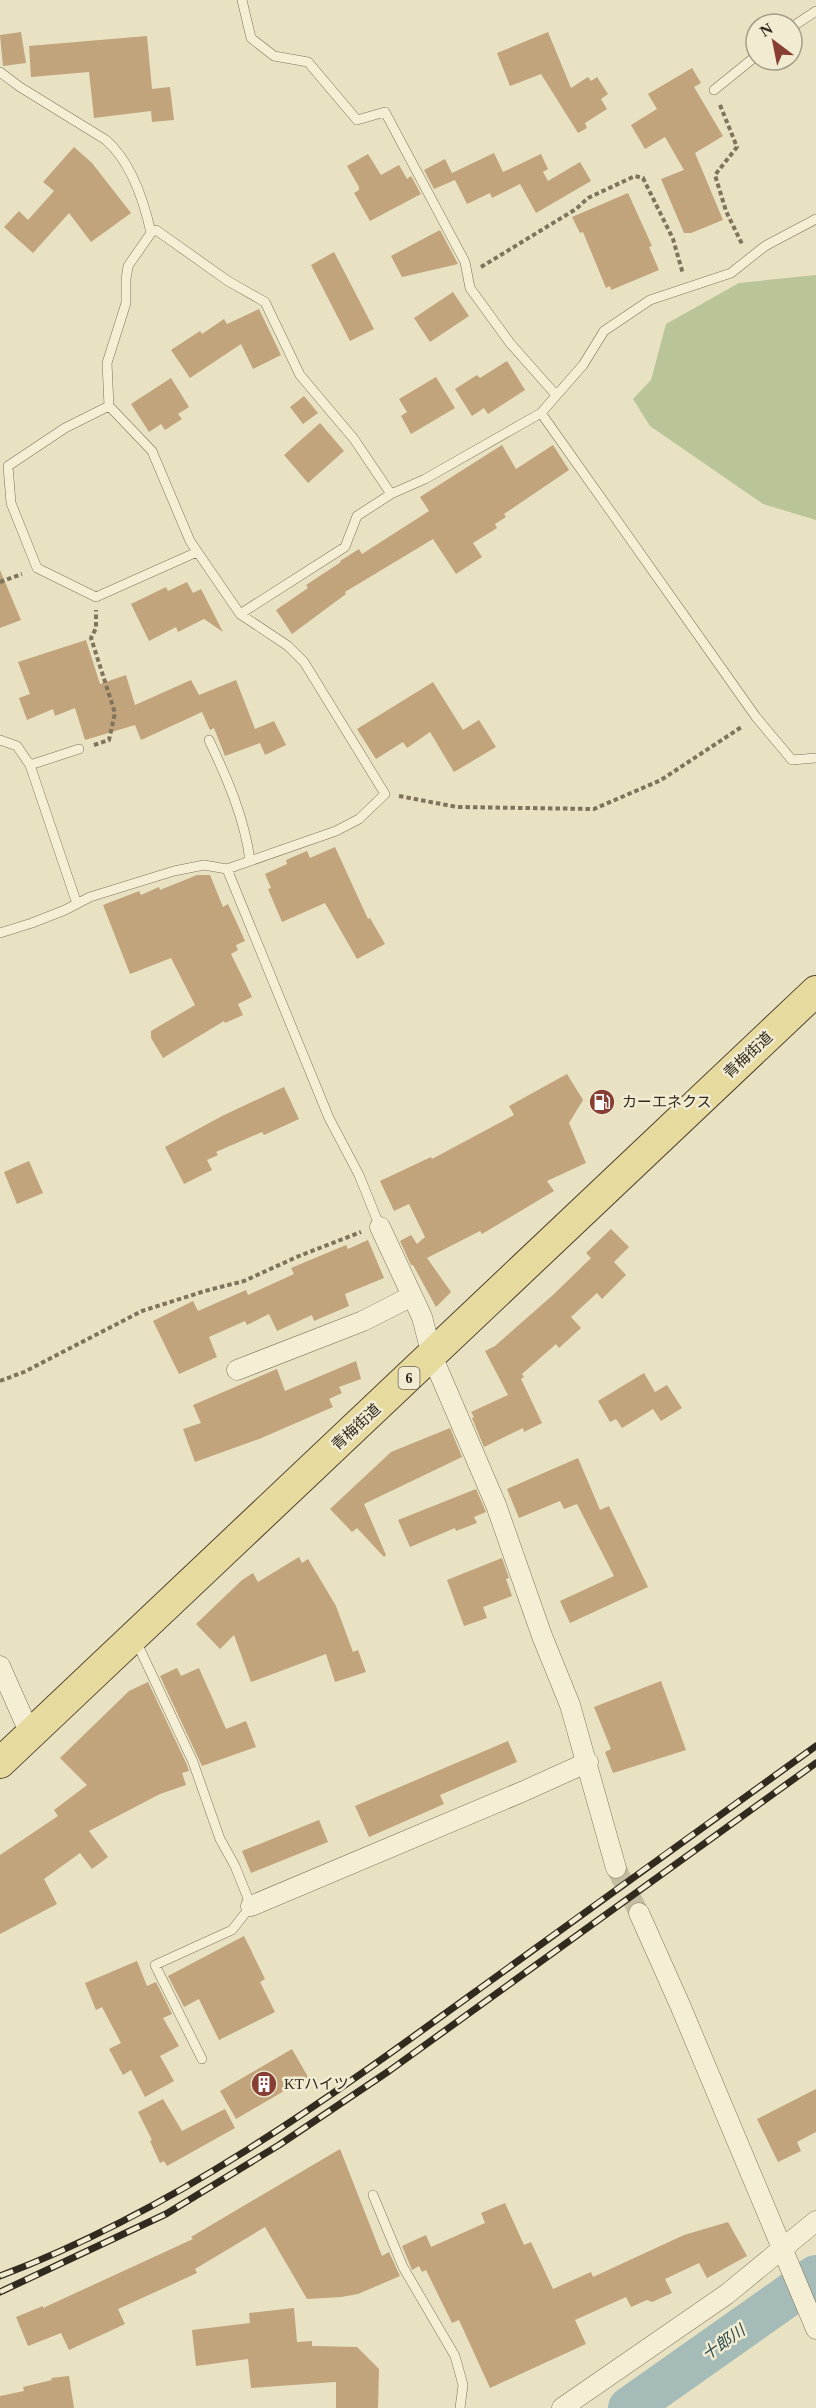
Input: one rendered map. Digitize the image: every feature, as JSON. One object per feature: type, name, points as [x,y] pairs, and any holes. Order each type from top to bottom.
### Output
[{"type":"main road","name":"青梅街道","points":[[0,1763],[816,991]]},
{"type":"street","points":[[380,1227],[422,1317],[432,1356],[496,1505],[542,1636],[570,1705],[588,1762],[616,1868]]},
{"type":"street","points":[[237,1370],[363,1321],[412,1296]]},
{"type":"street","points":[[0,1666],[30,1734]]},
{"type":"street","points":[[251,1906],[588,1762]]},
{"type":"street","points":[[639,1913],[685,2016],[814,2324]]},
{"type":"street","points":[[562,2408],[727,2294],[816,2221]]},
{"type":"lane","points":[[242,0],[251,38],[274,56],[308,62],[357,120],[385,112],[465,262],[470,288],[510,343],[556,395]]},
{"type":"lane","points":[[714,90],[744,66]]},
{"type":"lane","points":[[0,72],[117,149],[144,203],[151,233]]},
{"type":"lane","points":[[240,614],[345,548],[357,516],[391,494],[425,479],[541,413],[583,365],[604,331],[650,300],[731,273],[765,246],[816,219]]},
{"type":"lane","points":[[0,933],[32,923],[90,897],[174,871],[204,865],[227,869],[336,831],[359,819],[386,794],[304,662],[288,646],[240,614],[190,541],[152,451],[110,406],[107,363],[126,303],[128,266],[151,233],[156,230],[228,281],[265,302],[300,375],[354,439],[391,494]]},
{"type":"lane","points":[[110,406],[65,428],[8,466],[11,503],[37,568],[96,597],[197,552]]},
{"type":"lane","points":[[541,413],[756,717],[792,760],[816,758]]},
{"type":"lane","points":[[0,740],[17,746],[30,765],[77,904]]},
{"type":"lane","points":[[209,740],[247,837],[250,861]]},
{"type":"lane","points":[[30,765],[79,749]]},
{"type":"lane","points":[[227,869],[328,1118],[359,1175],[380,1227]]},
{"type":"lane","points":[[134,1636],[193,1762],[220,1839],[235,1866],[251,1906],[232,1930],[155,1965],[202,2059]]},
{"type":"lane","points":[[372,2195],[404,2267],[455,2356],[463,2385],[460,2408]]},
{"type":"path","points":[[714,90],[737,147],[715,175],[726,211],[749,259]]},
{"type":"path","points":[[468,276],[576,209],[588,198],[634,176],[643,178],[673,239],[687,288]]},
{"type":"path","points":[[0,582],[37,568]]},
{"type":"path","points":[[79,749],[109,740],[115,713],[91,638],[96,628],[96,597]]},
{"type":"path","points":[[386,794],[457,807],[594,809],[661,780],[756,717]]},
{"type":"path","points":[[0,1382],[142,1311],[244,1281],[348,1235],[380,1227]]},
{"type":"green space","points":[[816,275],[816,520],[763,504],[650,426],[633,399],[651,380],[666,324],[739,283]]},
{"type":"building","points":[[21,32],[26,63],[3,66],[0,35]]},
{"type":"building","points":[[548,32],[571,88],[588,77],[591,81],[597,77],[608,94],[601,99],[607,109],[585,123],[587,128],[578,133],[541,74],[510,86],[497,53]]},
{"type":"building","points":[[147,36],[152,89],[170,87],[174,120],[152,122],[151,111],[94,118],[89,72],[31,77],[29,46]]},
{"type":"building","points":[[692,68],[701,83],[694,87],[723,136],[695,153],[723,220],[691,233],[684,233],[661,179],[684,170],[665,137],[645,149],[631,125],[657,109],[648,94]]},
{"type":"building","points":[[74,147],[92,163],[131,213],[91,242],[69,213],[33,253],[4,227],[19,211],[28,220],[54,191],[43,182]]},
{"type":"building","points":[[494,153],[503,172],[541,154],[548,169],[543,172],[548,181],[580,162],[591,181],[536,213],[520,184],[492,198],[490,193],[467,204],[455,180],[434,189],[424,170],[445,159],[452,173]]},
{"type":"building","points":[[368,154],[381,175],[399,165],[407,179],[411,176],[421,194],[370,221],[354,193],[359,190],[359,187],[347,166]]},
{"type":"building","points":[[628,193],[652,246],[649,247],[659,270],[611,290],[610,286],[606,288],[583,232],[580,233],[572,217]]},
{"type":"building","points":[[440,230],[458,264],[402,277],[391,256]]},
{"type":"building","points":[[334,252],[374,329],[350,341],[311,265]]},
{"type":"building","points":[[453,292],[469,316],[430,342],[414,318]]},
{"type":"building","points":[[259,309],[281,355],[253,369],[241,344],[190,378],[171,350],[200,331],[202,334],[224,319],[227,324]]},
{"type":"building","points":[[507,361],[525,390],[488,414],[484,408],[472,416],[455,389],[477,375],[480,378]]},
{"type":"building","points":[[436,377],[455,408],[411,434],[401,416],[407,412],[399,399]]},
{"type":"building","points":[[171,378],[189,407],[178,414],[182,419],[165,430],[161,424],[149,432],[131,404]]},
{"type":"building","points":[[304,396],[318,413],[303,424],[290,407]]},
{"type":"building","points":[[320,423],[344,451],[308,483],[284,455]]},
{"type":"building","points":[[502,445],[516,469],[553,445],[569,470],[504,514],[506,517],[495,524],[497,528],[473,543],[482,557],[456,574],[433,539],[345,592],[346,594],[292,634],[276,610],[308,588],[306,585],[340,561],[359,549],[362,554],[429,511],[420,497]]},
{"type":"building","points":[[0,570],[21,620],[0,628]]},
{"type":"building","points":[[187,582],[193,593],[201,589],[223,632],[204,619],[178,632],[176,627],[149,641],[131,604],[166,587],[168,591]]},
{"type":"building","points":[[86,640],[100,684],[126,675],[135,705],[191,680],[199,695],[236,680],[255,729],[274,721],[286,745],[265,755],[260,743],[225,756],[214,728],[210,730],[202,712],[141,740],[135,725],[85,740],[75,708],[55,716],[53,709],[27,720],[19,698],[30,694],[18,662]]},
{"type":"building","points":[[433,682],[463,730],[479,720],[496,747],[454,772],[430,732],[407,748],[403,742],[376,759],[357,729]]},
{"type":"building","points":[[335,847],[368,919],[370,918],[385,944],[357,959],[325,903],[282,922],[268,889],[271,888],[265,874],[287,864],[286,860],[307,851],[310,858]]},
{"type":"building","points":[[197,875],[210,875],[223,907],[228,904],[236,921],[245,941],[236,945],[238,950],[231,954],[252,997],[238,1004],[243,1015],[225,1023],[224,1021],[163,1058],[151,1038],[151,1031],[195,1005],[171,958],[130,974],[103,905],[139,891],[141,895],[159,887],[160,890]]},
{"type":"building","points":[[567,1074],[583,1100],[569,1123],[586,1163],[547,1181],[554,1191],[482,1234],[480,1231],[427,1258],[451,1292],[436,1307],[411,1265],[400,1241],[411,1235],[417,1244],[425,1237],[409,1204],[394,1211],[380,1181],[431,1157],[432,1159],[514,1115],[509,1106]]},
{"type":"building","points":[[284,1087],[299,1119],[264,1135],[262,1132],[216,1152],[218,1155],[207,1160],[212,1170],[184,1184],[165,1147],[222,1116]]},
{"type":"building","points":[[29,1161],[43,1193],[17,1204],[4,1172]]},
{"type":"building","points":[[611,1229],[629,1247],[614,1262],[626,1275],[602,1299],[597,1293],[571,1317],[581,1328],[559,1348],[556,1344],[522,1374],[524,1377],[521,1379],[542,1423],[524,1432],[523,1428],[484,1447],[471,1412],[508,1395],[485,1351],[495,1346],[554,1294],[591,1258],[586,1253]]},
{"type":"building","points":[[368,1240],[384,1278],[345,1294],[349,1306],[314,1321],[312,1315],[277,1331],[269,1314],[247,1325],[245,1321],[209,1337],[217,1357],[179,1374],[153,1321],[193,1301],[198,1311],[246,1290],[248,1295],[294,1274],[291,1268],[346,1245],[348,1249]]},
{"type":"building","points":[[356,1361],[361,1379],[339,1387],[342,1393],[329,1399],[333,1407],[259,1439],[195,1462],[183,1429],[201,1423],[193,1405],[277,1369],[285,1391]]},
{"type":"building","points":[[644,1373],[655,1392],[667,1385],[682,1408],[661,1421],[653,1409],[622,1428],[616,1419],[610,1422],[598,1401]]},
{"type":"building","points":[[450,1428],[462,1457],[364,1504],[386,1555],[384,1557],[357,1528],[352,1532],[330,1509],[391,1452]]},
{"type":"building","points":[[578,1458],[600,1510],[609,1506],[648,1587],[570,1623],[560,1601],[614,1576],[577,1504],[564,1509],[560,1501],[519,1518],[507,1489]]},
{"type":"building","points":[[476,1489],[486,1512],[474,1517],[477,1523],[456,1531],[455,1528],[410,1547],[398,1520]]},
{"type":"building","points":[[299,1557],[302,1563],[308,1559],[336,1606],[353,1652],[358,1650],[366,1672],[335,1682],[326,1654],[251,1682],[234,1635],[220,1649],[196,1624],[242,1580],[253,1573],[258,1582]]},
{"type":"building","points":[[502,1558],[512,1596],[483,1607],[487,1618],[464,1626],[447,1580]]},
{"type":"building","points":[[177,1668],[181,1676],[199,1668],[226,1729],[246,1721],[256,1747],[202,1766],[160,1676]]},
{"type":"building","points":[[661,1681],[686,1750],[613,1773],[605,1752],[611,1749],[594,1707]]},
{"type":"building","points":[[148,1682],[187,1765],[189,1771],[182,1773],[186,1785],[160,1794],[89,1831],[108,1857],[92,1869],[80,1853],[44,1879],[57,1904],[0,1934],[0,1855],[58,1816],[54,1810],[87,1785],[60,1758],[129,1691]]},
{"type":"building","points":[[508,1741],[517,1762],[440,1795],[444,1804],[369,1837],[355,1806]]},
{"type":"building","points":[[319,1820],[328,1842],[251,1873],[242,1851]]},
{"type":"building","points":[[244,1936],[265,1979],[260,1982],[275,2012],[219,2040],[199,1999],[184,2007],[168,1976]]},
{"type":"building","points":[[137,1961],[147,1986],[156,1982],[172,2014],[163,2018],[179,2046],[160,2056],[174,2081],[145,2097],[131,2070],[123,2075],[109,2049],[121,2043],[102,2007],[96,2010],[85,1983]]},
{"type":"building","name":"KTハイツ","points":[[292,2049],[308,2077],[236,2119],[220,2091]]},
{"type":"building","points":[[816,2089],[816,2132],[797,2142],[801,2151],[778,2162],[757,2119]]},
{"type":"building","points":[[163,2099],[182,2131],[225,2109],[235,2128],[167,2166],[164,2161],[160,2163],[138,2112]]},
{"type":"building","points":[[340,2149],[382,2256],[389,2252],[400,2276],[358,2294],[307,2299],[265,2227],[195,2269],[197,2273],[118,2309],[125,2324],[69,2350],[61,2333],[28,2346],[16,2317],[43,2306],[43,2308],[193,2239],[191,2237]]},
{"type":"building","points":[[505,2203],[524,2245],[531,2242],[553,2289],[591,2272],[593,2277],[684,2235],[728,2222],[747,2256],[707,2278],[699,2263],[665,2279],[672,2293],[652,2302],[647,2300],[631,2307],[626,2297],[575,2320],[586,2344],[490,2388],[459,2320],[452,2323],[426,2270],[422,2272],[419,2266],[412,2270],[402,2246],[426,2235],[431,2247],[485,2223],[481,2213]]},
{"type":"building","points":[[294,2308],[297,2342],[312,2341],[312,2346],[357,2347],[379,2369],[378,2408],[336,2408],[336,2382],[251,2388],[248,2359],[196,2366],[192,2330],[250,2323],[249,2313]]},
{"type":"building","points":[[69,2376],[74,2408],[0,2408],[0,2396],[24,2391],[23,2387],[52,2380],[51,2378]]},
{"type":"waterway","name":"十郎川","points":[[629,2408],[816,2276]]},
{"type":"tunnel","points":[[616,1868],[639,1913]]},
{"type":"railway","points":[[0,2276],[66,2249],[130,2218],[192,2183],[312,2108],[816,1746]]},
{"type":"railway","points":[[0,2292],[166,2214],[279,2145],[389,2071],[816,1763]]},
{"type":"place","name":"カーエネクス","points":[[602,1102]]},
{"type":"place","name":"KTハイツ","points":[[264,2084]]}]
